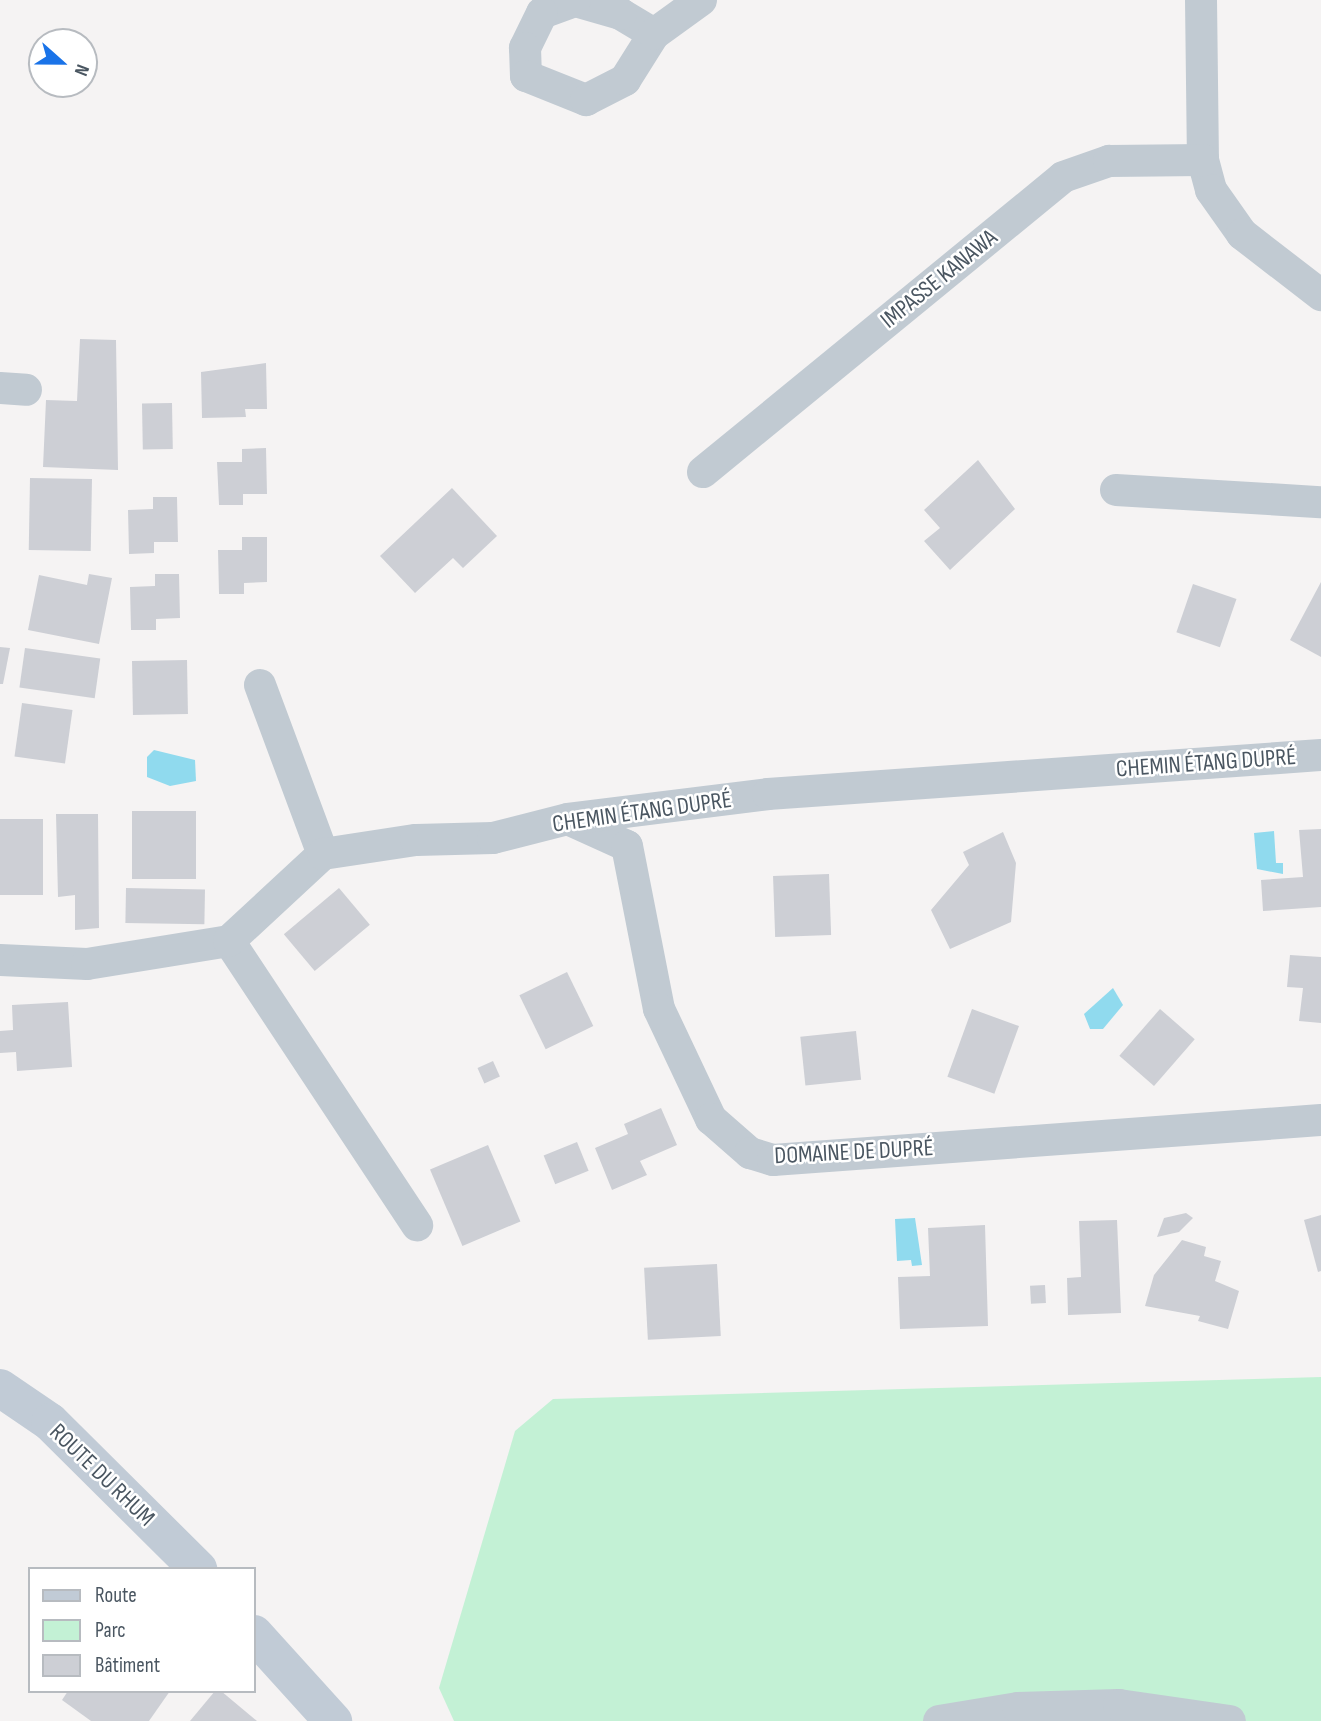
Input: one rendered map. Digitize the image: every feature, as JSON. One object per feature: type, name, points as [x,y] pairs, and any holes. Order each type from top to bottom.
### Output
[{"type":"street","points":[[654,34],[701,0]]},
{"type":"street","points":[[1202,0],[1203,160],[1221,212],[1321,295]]},
{"type":"street","name":"IMPASSE KANAWA","points":[[703,472],[1063,177],[1110,161],[1203,160]]},
{"type":"street","points":[[1116,490],[1321,502]]},
{"type":"street","points":[[0,960],[87,964],[229,941],[323,854],[260,685]]},
{"type":"street","name":"CHEMIN ÉTANG DUPRÉ","points":[[323,854],[416,840],[494,838],[568,819],[768,794],[1321,755]]},
{"type":"street","name":"DOMAINE DE DUPRÉ","points":[[568,819],[627,846],[659,1009],[711,1119],[750,1153],[773,1160],[1321,1120]]},
{"type":"street","points":[[229,941],[417,1225]]},
{"type":"street","name":"ROUTE DU RHUM","points":[[0,1388],[50,1422],[196,1567]]},
{"type":"street","points":[[256,1636],[333,1721]]},
{"type":"street","points":[[939,1721],[1018,1708],[1119,1705],[1230,1721]]},
{"type":"green space","points":[[1321,1377],[1321,1721],[454,1721],[439,1688],[515,1431],[553,1399]]},
{"type":"water","points":[[154,750],[195,760],[196,781],[170,786],[147,777],[147,757]]},
{"type":"water","points":[[1274,831],[1276,863],[1283,863],[1283,874],[1257,869],[1254,833]]},
{"type":"water","points":[[1113,988],[1123,1005],[1103,1029],[1090,1029],[1084,1014]]},
{"type":"water","points":[[915,1218],[922,1265],[912,1266],[911,1260],[897,1261],[895,1219]]},
{"type":"building","points":[[80,339],[116,340],[118,470],[43,467],[46,400],[77,401]]},
{"type":"building","points":[[266,363],[267,409],[245,409],[246,417],[202,418],[201,372]]},
{"type":"building","points":[[172,403],[173,449],[143,450],[142,404]]},
{"type":"building","points":[[266,448],[267,494],[243,494],[243,505],[219,505],[217,462],[242,462],[242,449]]},
{"type":"building","points":[[978,460],[1015,509],[950,570],[924,541],[940,528],[924,510]]},
{"type":"building","points":[[30,478],[92,479],[91,551],[29,550]]},
{"type":"building","points":[[452,488],[497,536],[463,568],[453,558],[415,593],[380,556]]},
{"type":"building","points":[[153,497],[177,497],[178,542],[154,542],[154,553],[129,554],[128,510],[153,509]]},
{"type":"building","points":[[242,537],[267,537],[267,582],[244,583],[244,594],[219,594],[218,550],[242,550]]},
{"type":"building","points":[[89,574],[112,578],[99,644],[28,630],[39,575],[87,585]]},
{"type":"building","points":[[155,574],[179,574],[180,618],[156,619],[156,630],[131,630],[130,587],[155,586]]},
{"type":"building","points":[[1321,582],[1321,657],[1290,640]]},
{"type":"building","points":[[1193,584],[1236,599],[1220,647],[1176,632]]},
{"type":"building","points":[[0,647],[10,648],[3,684],[0,684]]},
{"type":"building","points":[[25,648],[100,659],[95,698],[19,688]]},
{"type":"building","points":[[187,660],[188,714],[133,715],[132,661]]},
{"type":"building","points":[[22,703],[73,710],[65,764],[14,756]]},
{"type":"building","points":[[132,811],[196,811],[196,879],[132,879]]},
{"type":"building","points":[[56,814],[98,814],[99,928],[75,930],[75,895],[58,897]]},
{"type":"building","points":[[0,819],[43,819],[43,895],[0,895]]},
{"type":"building","points":[[1321,829],[1321,907],[1263,911],[1261,880],[1303,877],[1299,830]]},
{"type":"building","points":[[1003,832],[1016,863],[1011,922],[950,949],[931,910],[969,865],[963,852]]},
{"type":"building","points":[[829,874],[831,935],[775,937],[773,876]]},
{"type":"building","points":[[126,888],[205,889],[204,924],[125,923]]},
{"type":"building","points":[[339,888],[370,925],[315,971],[284,934]]},
{"type":"building","points":[[1290,955],[1321,957],[1321,1023],[1299,1021],[1303,988],[1287,987]]},
{"type":"building","points":[[567,972],[593,1026],[546,1049],[519,995]]},
{"type":"building","points":[[68,1002],[72,1067],[17,1071],[16,1052],[0,1053],[0,1031],[13,1030],[12,1005]]},
{"type":"building","points":[[972,1009],[1019,1026],[994,1094],[947,1077]]},
{"type":"building","points":[[1160,1009],[1195,1039],[1154,1086],[1119,1056]]},
{"type":"building","points":[[856,1031],[861,1080],[805,1086],[800,1037]]},
{"type":"building","points":[[493,1061],[500,1077],[484,1083],[477,1068]]},
{"type":"building","points":[[661,1108],[677,1145],[640,1161],[647,1175],[612,1190],[595,1148],[628,1134],[624,1124]]},
{"type":"building","points":[[577,1142],[589,1171],[555,1184],[544,1155]]},
{"type":"building","points":[[488,1145],[520,1221],[462,1246],[430,1170]]},
{"type":"building","points":[[1186,1213],[1193,1218],[1179,1232],[1157,1237],[1164,1218]]},
{"type":"building","points":[[1321,1215],[1321,1271],[1318,1272],[1304,1220]]},
{"type":"building","points":[[1117,1220],[1121,1313],[1068,1315],[1067,1278],[1081,1277],[1079,1221]]},
{"type":"building","points":[[985,1225],[988,1326],[900,1329],[898,1277],[930,1276],[928,1228]]},
{"type":"building","points":[[1182,1240],[1206,1247],[1204,1256],[1221,1261],[1215,1281],[1239,1291],[1228,1329],[1198,1321],[1200,1316],[1145,1306],[1154,1275]]},
{"type":"building","points":[[717,1264],[721,1336],[648,1340],[644,1268]]},
{"type":"building","points":[[1045,1285],[1046,1303],[1031,1304],[1030,1286]]},
{"type":"building","points":[[67,1693],[169,1693],[149,1721],[91,1721],[62,1700]]},
{"type":"building","points":[[213,1693],[223,1693],[257,1721],[190,1721]]}]
